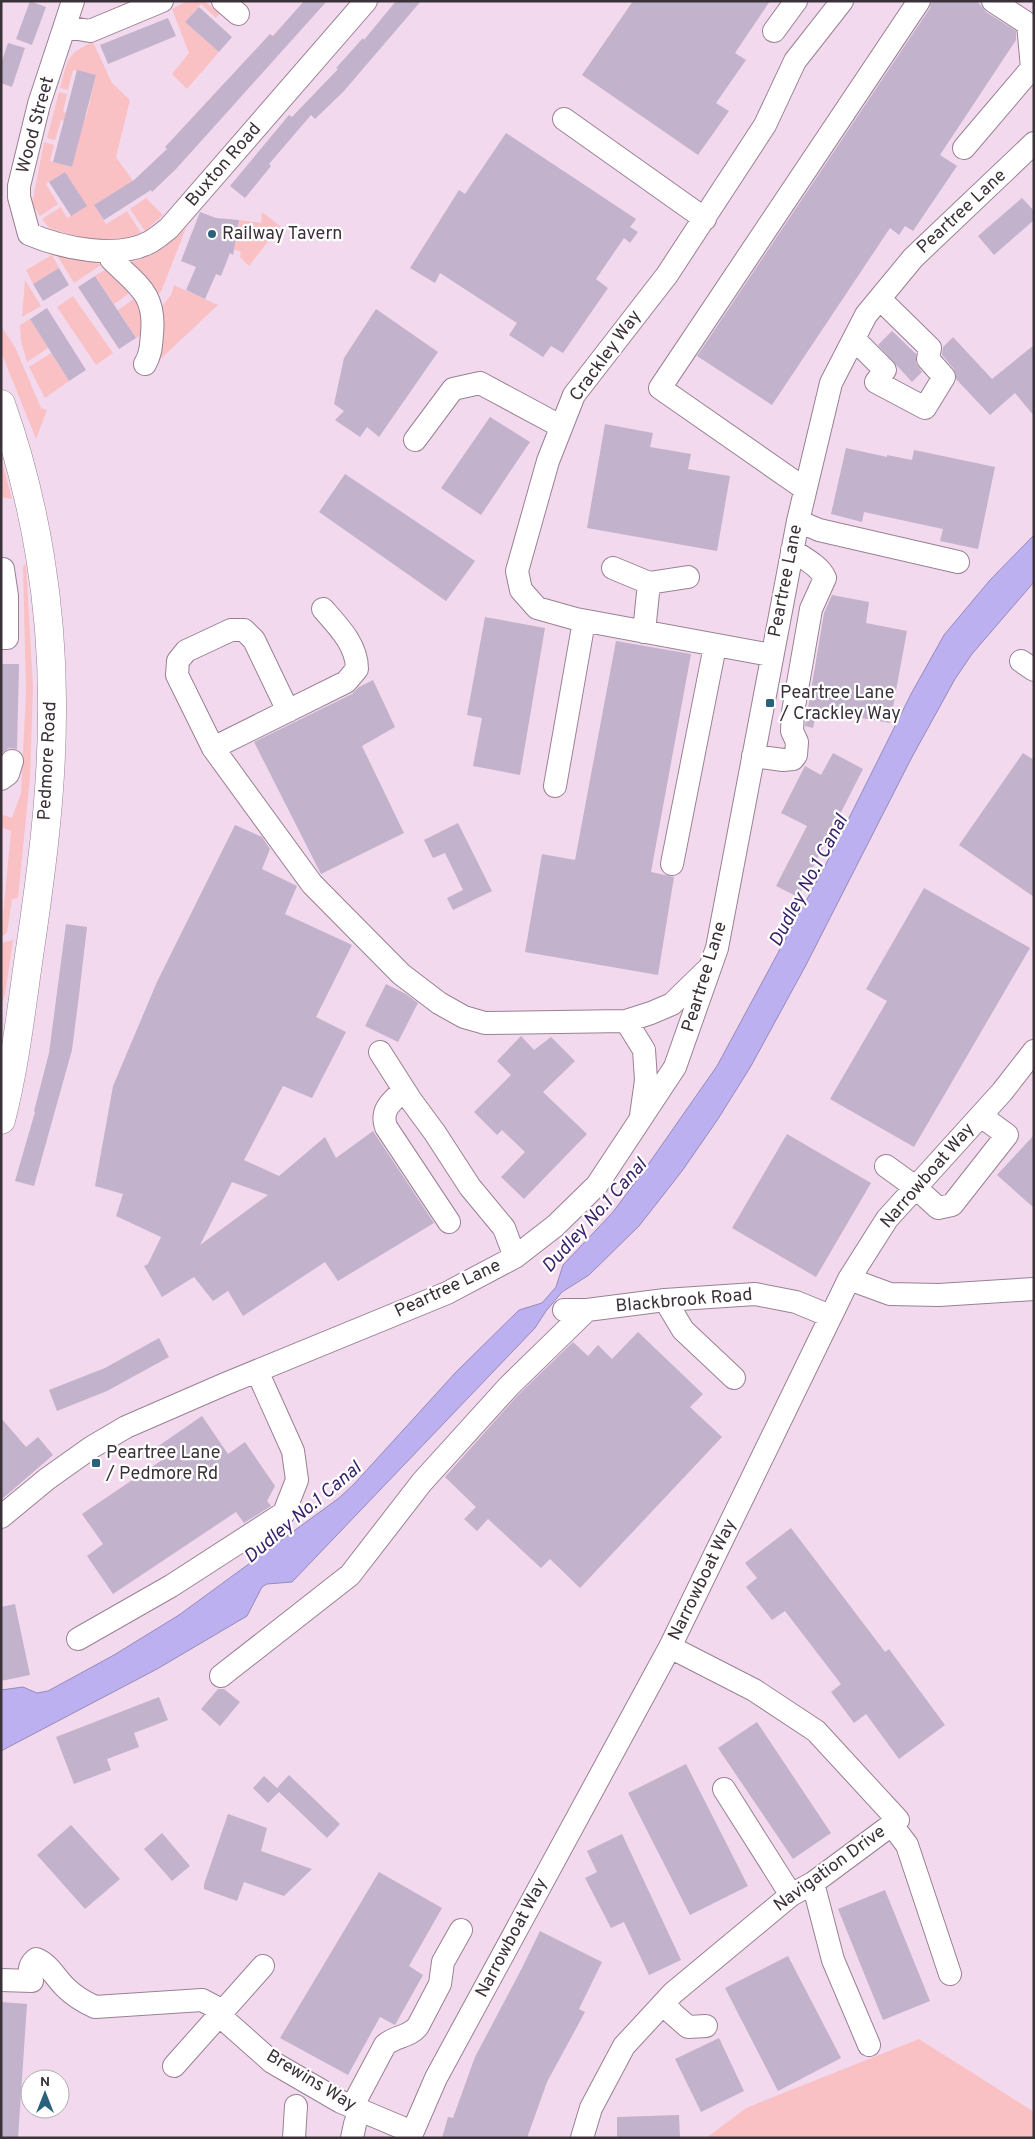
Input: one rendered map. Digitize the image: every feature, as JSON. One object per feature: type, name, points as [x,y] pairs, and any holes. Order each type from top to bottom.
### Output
[{"type":"highway","name":"Pedmore Road","points":[[1,404],[26,490],[40,556],[51,659],[52,712],[50,776],[36,909],[8,1041],[1,1120]]},
{"type":"street","name":"Wood Street","points":[[44,240],[29,234],[20,205],[19,186],[39,104],[66,27],[73,1]]},
{"type":"street","points":[[66,27],[90,31],[162,1]]},
{"type":"street","name":"Buxton Road","points":[[44,240],[110,252],[149,243],[169,228],[366,1]]},
{"type":"street","points":[[774,31],[796,1]]},
{"type":"street","points":[[805,489],[660,388],[919,1]]},
{"type":"street","points":[[964,148],[1032,68],[1028,24],[993,1]]},
{"type":"street","name":"Crackley Way","points":[[771,655],[584,621],[537,608],[521,590],[517,571],[548,460],[574,395],[667,275],[705,219],[765,125],[795,61],[838,2]]},
{"type":"street","points":[[564,119],[705,219]]},
{"type":"street","name":"Peartree Lane","points":[[1,1517],[47,1479],[92,1447],[126,1428],[257,1371],[447,1293],[516,1257],[555,1226],[597,1185],[641,1122],[676,1067],[717,948],[729,896],[771,655],[792,550],[831,383],[866,315],[913,258],[1034,143]]},
{"type":"street","points":[[110,252],[111,259],[144,292],[153,308],[150,355],[145,364]]},
{"type":"street","points":[[854,339],[885,370],[876,382],[925,408],[944,377],[928,359],[930,348],[880,299]]},
{"type":"street","points":[[415,440],[453,389],[480,383],[560,426]]},
{"type":"street","points":[[798,521],[819,530],[958,562]]},
{"type":"street","points":[[754,756],[783,760],[792,759],[796,755],[796,742],[792,731],[793,712],[811,609],[825,578],[823,573],[814,565],[792,550]]},
{"type":"street","points":[[613,568],[649,583],[688,577]]},
{"type":"street","points":[[1,638],[7,638],[8,596],[3,569]]},
{"type":"street","points":[[644,632],[649,583]]},
{"type":"street","points":[[213,748],[346,682],[357,669],[357,658],[342,630],[323,609]]},
{"type":"street","points":[[555,786],[584,621]]},
{"type":"street","points":[[288,711],[254,640],[244,630],[231,630],[186,651],[178,661],[177,675],[213,748],[312,884],[401,974],[439,1003],[464,1017],[485,1023],[626,1021],[672,1004],[710,967]]},
{"type":"street","points":[[672,864],[715,646]]},
{"type":"street","points":[[626,1021],[644,1050],[646,1080],[641,1122]]},
{"type":"street","name":"Narrowboat Way","points":[[411,2135],[441,2070],[670,1647],[849,1279],[886,1219],[981,1116],[1034,1051]]},
{"type":"street","points":[[380,1052],[470,1187],[504,1228],[516,1257]]},
{"type":"street","points":[[404,1090],[391,1101],[384,1112],[386,1127],[449,1222]]},
{"type":"street","points":[[886,1166],[938,1208],[952,1205],[1007,1135],[981,1116]]},
{"type":"street","points":[[946,1154],[973,1178]]},
{"type":"street","points":[[849,1279],[890,1294],[939,1295],[1034,1289]]},
{"type":"street","name":"Blackbrook Road","points":[[564,1310],[587,1310],[665,1300],[755,1294],[796,1302],[830,1316]]},
{"type":"street","points":[[665,1300],[683,1330],[734,1378]]},
{"type":"street","points":[[221,1676],[350,1575],[422,1482],[509,1386],[587,1310]]},
{"type":"street","points":[[78,1640],[171,1586],[284,1513],[297,1480],[293,1451],[257,1371]]},
{"type":"street","name":"Navigation Drive","points":[[582,2138],[590,2108],[624,2046],[673,1993],[791,1895],[898,1820],[816,1731],[754,1690],[670,1647]]},
{"type":"street","points":[[724,1788],[791,1895]]},
{"type":"street","points":[[892,1825],[907,1846],[950,1974]]},
{"type":"street","points":[[812,1882],[833,1960],[869,2045]]},
{"type":"street","points":[[352,2138],[356,2108],[385,2045],[414,2031],[418,2026],[440,1984],[443,1962],[461,1930]]},
{"type":"street","name":"Brewins Way","points":[[1,1980],[32,1981],[29,1970],[30,1964],[36,1959],[44,1962],[65,1987],[86,2003],[95,2007],[202,2000],[221,2013],[272,2062],[356,2108],[411,2135]]},
{"type":"street","points":[[174,2066],[263,1966]]},
{"type":"street","points":[[665,2002],[672,2013],[688,2027],[706,2026]]},
{"type":"street","points":[[294,2138],[296,2106]]},
{"type":"shaded area","points":[[187,1],[204,1],[220,13],[216,18],[201,4],[185,22],[219,52],[187,89],[172,74],[189,53],[172,9]]},
{"type":"shaded area","points":[[93,42],[112,83],[130,100],[116,157],[133,181],[94,205],[106,224],[127,211],[141,233],[117,239],[84,238],[49,228],[42,219],[61,207],[67,218],[86,206],[65,172],[46,184],[58,204],[40,216],[32,204],[44,142],[54,145],[50,161],[71,167],[82,126],[61,120],[55,140],[47,138],[59,92],[67,94],[63,112],[86,117],[96,75],[73,70],[68,90],[60,88],[69,59],[77,50]]},
{"type":"shaded area","points":[[146,198],[163,215],[145,231],[130,209]]},
{"type":"shaded area","points":[[262,212],[280,226],[249,266],[240,257],[241,252],[224,246],[239,220],[261,223]]},
{"type":"shaded area","points":[[186,228],[161,292],[157,294],[123,264],[158,251]]},
{"type":"shaded area","points":[[52,255],[59,268],[33,284],[26,270]]},
{"type":"shaded area","points":[[57,255],[95,262],[101,265],[74,283]]},
{"type":"shaded area","points":[[108,268],[132,291],[114,304],[95,276]]},
{"type":"shaded area","points":[[25,280],[41,306],[22,317]]},
{"type":"shaded area","points":[[174,285],[218,305],[151,368],[159,310],[171,295]]},
{"type":"shaded area","points":[[73,296],[113,353],[96,365],[57,307]]},
{"type":"shaded area","points":[[135,298],[141,311],[141,335],[136,338],[118,310]]},
{"type":"shaded area","points":[[30,319],[48,348],[27,362],[21,341],[20,325]]},
{"type":"shaded area","points":[[1,326],[15,347],[41,408],[47,410],[36,439],[1,352]]},
{"type":"shaded area","points":[[51,353],[69,381],[45,398],[29,367]]},
{"type":"shaded area","points":[[1,458],[12,499],[1,497]]},
{"type":"shaded area","points":[[1034,535],[1034,582],[972,654],[955,679],[912,757],[806,965],[751,1066],[718,1119],[682,1171],[639,1226],[589,1275],[562,1292],[535,1328],[292,1582],[267,1584],[262,1587],[247,1616],[157,1669],[1,1751],[1,1690],[23,1687],[37,1693],[48,1691],[114,1655],[179,1615],[339,1498],[456,1372],[519,1310],[542,1303],[556,1287],[563,1265],[613,1212],[717,1066],[827,862],[911,694],[944,635],[990,580]]},
{"type":"shaded area","points":[[26,564],[33,686],[30,778],[18,898],[12,899],[7,933],[1,937],[11,831],[1,827],[1,814],[12,818],[21,793],[26,693],[23,566]]},
{"type":"shaded area","points":[[13,940],[5,995],[1,1005],[1,943]]},
{"type":"shaded area","points":[[919,2039],[1034,2112],[1034,2138],[706,2138],[746,2108]]},
{"type":"building","points":[[30,1],[46,7],[32,45],[16,39]]},
{"type":"building","points":[[304,1],[327,1],[176,169],[152,192],[151,190],[104,220],[94,205],[134,180],[167,149],[165,147],[270,34],[273,36]]},
{"type":"building","points":[[396,1],[421,1],[344,91],[315,119],[311,115],[269,164],[271,166],[245,198],[230,186],[289,115],[292,117],[338,69],[336,68],[363,38],[364,40]]},
{"type":"building","points":[[633,1],[770,1],[735,53],[746,60],[716,103],[729,111],[698,155],[582,75]]},
{"type":"building","points":[[932,1],[977,1],[986,12],[1016,31],[1016,40],[940,155],[957,166],[913,231],[905,226],[899,235],[890,228],[772,405],[697,356],[930,8]]},
{"type":"building","points":[[199,7],[232,37],[219,52],[185,22]]},
{"type":"building","points":[[168,18],[176,36],[108,64],[100,45]]},
{"type":"building","points":[[8,43],[25,48],[12,87],[1,83],[1,64]]},
{"type":"building","points":[[77,70],[96,75],[72,167],[53,162]]},
{"type":"building","points":[[506,133],[636,219],[630,227],[638,232],[630,243],[624,238],[596,279],[608,288],[563,353],[551,346],[543,357],[509,335],[517,323],[440,273],[435,283],[410,268],[459,190],[465,194]]},
{"type":"building","points":[[65,172],[87,206],[71,216],[49,182]]},
{"type":"building","points":[[1022,198],[1034,211],[1034,220],[994,255],[978,236]]},
{"type":"building","points":[[200,212],[216,218],[239,220],[233,255],[230,253],[221,276],[216,274],[205,299],[186,290],[196,267],[181,261]]},
{"type":"building","points":[[59,268],[69,285],[43,301],[33,284]]},
{"type":"building","points":[[95,276],[136,338],[119,349],[78,287]]},
{"type":"building","points":[[47,308],[86,370],[69,381],[30,319]]},
{"type":"building","points":[[376,309],[438,352],[379,437],[367,427],[360,437],[335,420],[344,411],[334,404],[344,358]]},
{"type":"building","points":[[892,331],[916,354],[916,363],[922,372],[912,382],[878,345]]},
{"type":"building","points":[[953,337],[992,379],[1034,345],[1034,416],[1015,393],[990,415],[956,379],[954,369],[942,355],[943,347]]},
{"type":"building","points":[[490,417],[530,442],[481,515],[441,488]]},
{"type":"building","points":[[605,424],[653,433],[650,447],[691,454],[688,469],[730,476],[717,551],[587,528]]},
{"type":"building","points":[[846,448],[887,457],[887,455],[912,460],[914,450],[995,467],[978,549],[940,541],[943,529],[864,512],[862,522],[831,514]]},
{"type":"building","points":[[345,474],[475,561],[446,601],[319,512]]},
{"type":"building","points":[[832,595],[869,602],[866,623],[907,631],[890,723],[817,710],[813,728],[805,726],[824,613]]},
{"type":"building","points":[[485,617],[545,628],[520,775],[473,766],[482,718],[467,715]]},
{"type":"building","points":[[616,641],[691,654],[651,872],[674,877],[658,975],[525,952],[542,854],[575,860]]},
{"type":"building","points":[[1,664],[19,664],[17,749],[9,748],[1,754]]},
{"type":"building","points":[[373,680],[395,727],[362,746],[404,833],[321,874],[254,742],[352,694],[359,687]]},
{"type":"building","points":[[833,753],[863,769],[798,897],[776,886],[807,826],[781,813],[805,766],[821,775]]},
{"type":"building","points":[[1023,753],[1034,760],[1034,897],[959,845]]},
{"type":"building","points":[[458,823],[492,891],[453,910],[447,898],[463,890],[445,853],[433,858],[424,840]]},
{"type":"building","points":[[235,825],[262,837],[270,849],[262,869],[297,886],[285,914],[352,945],[316,1017],[346,1032],[312,1098],[283,1086],[244,1160],[279,1176],[325,1137],[336,1158],[373,1131],[434,1223],[338,1281],[325,1262],[243,1316],[228,1291],[213,1301],[194,1277],[162,1297],[144,1266],[148,1264],[161,1237],[116,1216],[123,1194],[95,1186],[113,1086],[157,982]],"holes":[[[232,1182],[268,1195],[200,1245]]]},
{"type":"building","points":[[924,888],[1030,948],[914,1147],[830,1099],[887,1001],[866,989]]},
{"type":"building","points":[[66,924],[87,927],[79,995],[72,1050],[34,1186],[15,1181],[35,1112],[49,1053]]},
{"type":"building","points":[[386,984],[406,994],[418,1003],[398,1042],[365,1026]]},
{"type":"building","points":[[521,1036],[534,1050],[551,1037],[575,1061],[543,1092],[587,1134],[524,1199],[501,1177],[525,1152],[502,1130],[497,1135],[474,1112],[511,1075],[497,1061]]},
{"type":"building","points":[[787,1134],[871,1183],[816,1277],[732,1228]]},
{"type":"building","points":[[1034,1135],[1034,1208],[997,1175]]},
{"type":"building","points":[[638,1332],[703,1394],[690,1407],[722,1437],[580,1588],[550,1559],[541,1568],[488,1519],[477,1531],[464,1519],[476,1507],[445,1477],[518,1395],[573,1342],[588,1356],[598,1345],[612,1359]]},
{"type":"building","points":[[159,1338],[169,1357],[107,1391],[57,1411],[49,1390],[105,1368]]},
{"type":"building","points":[[202,1416],[228,1454],[245,1442],[275,1486],[267,1501],[271,1506],[244,1523],[236,1512],[113,1594],[87,1556],[103,1544],[82,1514],[162,1460],[154,1449]]},
{"type":"building","points":[[1,1418],[26,1447],[38,1437],[53,1455],[1,1500]]},
{"type":"building","points":[[791,1528],[885,1652],[889,1649],[945,1725],[899,1759],[866,1714],[854,1723],[831,1692],[841,1684],[785,1611],[772,1620],[746,1587],[757,1578],[745,1563]]},
{"type":"building","points":[[15,1604],[30,1675],[1,1681],[1,1607]]},
{"type":"building","points":[[218,1689],[224,1689],[240,1702],[220,1726],[201,1709]]},
{"type":"building","points":[[159,1697],[168,1720],[134,1733],[139,1747],[107,1759],[111,1770],[74,1784],[56,1737]]},
{"type":"building","points":[[757,1722],[831,1833],[793,1859],[718,1748]]},
{"type":"building","points":[[686,1764],[748,1886],[690,1915],[628,1793]]},
{"type":"building","points":[[289,1775],[340,1824],[327,1838],[279,1792],[268,1803],[253,1788],[264,1776],[277,1788]]},
{"type":"building","points":[[228,1814],[267,1828],[261,1851],[312,1869],[284,1896],[244,1882],[237,1901],[204,1889],[204,1884]]},
{"type":"building","points":[[71,1825],[120,1879],[85,1909],[37,1855]]},
{"type":"building","points":[[162,1833],[190,1866],[172,1881],[144,1849]]},
{"type":"building","points":[[622,1834],[681,1960],[649,1975],[624,1922],[611,1928],[585,1878],[597,1872],[587,1851]]},
{"type":"building","points":[[379,1872],[442,1908],[409,1966],[423,1975],[395,2025],[380,2017],[348,2075],[280,2038]]},
{"type":"building","points":[[885,1890],[930,2001],[883,2020],[838,1909]]},
{"type":"building","points":[[540,1931],[602,1962],[579,2009],[585,2012],[547,2082],[527,2138],[442,2138],[448,2117],[453,2118],[475,2057]]},
{"type":"building","points":[[788,1956],[841,2058],[778,2091],[725,1988]]},
{"type":"building","points":[[1,2002],[27,2004],[23,2069],[20,2069],[18,2138],[1,2138]]},
{"type":"building","points":[[719,2038],[744,2091],[701,2112],[675,2059]]},
{"type":"building","points":[[679,2115],[680,2138],[617,2138],[617,2117]]},
{"type":"place","name":"Railway Tavern","points":[[212,234]]},
{"type":"place","name":"Peartree Lane / Crackley Way","points":[[770,703]]},
{"type":"place","name":"Peartree Lane / Pedmore Rd","points":[[96,1463]]},
{"type":"water label","name":"Dudley No.1 Canal","points":[[809,881]]},
{"type":"water label","name":"Dudley No.1 Canal","points":[[595,1216]]},
{"type":"water label","name":"Dudley No.1 Canal","points":[[303,1513]]}]
